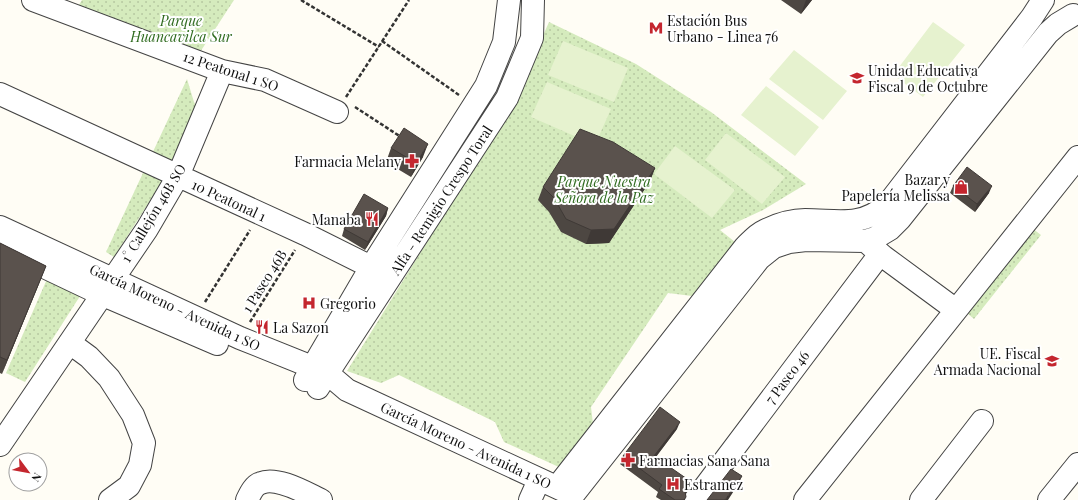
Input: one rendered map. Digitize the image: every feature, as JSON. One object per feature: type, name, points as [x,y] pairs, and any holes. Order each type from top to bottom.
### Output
[{"type":"street","name":"12 Peatonal 1 SO","points":[[33,0],[222,71],[265,80],[341,106]]},
{"type":"street","name":"Alfa - Remigio Crespo Toral","points":[[315,378],[371,267],[486,86],[504,42],[509,0]]},
{"type":"street","name":"Alfa - Remigio Crespo Toral","points":[[315,378],[507,98],[532,38],[533,0]]},
{"type":"street","points":[[564,490],[745,246],[762,231],[782,224],[804,220],[851,222],[877,214],[882,210],[1028,23],[1043,0]]},
{"type":"street","points":[[1055,0],[1063,10],[1075,16]]},
{"type":"street","points":[[873,247],[875,238],[890,229],[900,219],[1048,33],[1058,24],[1075,16]]},
{"type":"street","name":"1° Callejón 46B SO","points":[[0,445],[147,229],[178,176],[222,71]]},
{"type":"street","name":"10 Peatonal 1","points":[[0,94],[305,234],[371,267]]},
{"type":"street","points":[[805,500],[1078,157]]},
{"type":"street","name":"García Moreno - Avenida 1 SO","points":[[0,227],[108,287],[315,378],[347,390],[564,490]]},
{"type":"street","points":[[530,500],[564,490],[759,259],[774,247],[789,242],[806,240],[873,247],[956,310]]},
{"type":"street","name":"García Moreno - Avenida 1 SO","points":[[0,246],[108,287],[195,317],[240,338],[315,378]]},
{"type":"street","name":"7 Paseo 46","points":[[695,500],[873,247]]},
{"type":"street","points":[[70,343],[90,357],[109,378],[133,415],[144,443],[140,465],[129,486],[110,500]]},
{"type":"street","points":[[921,500],[982,421]]},
{"type":"street","points":[[1049,500],[1078,464]]},
{"type":"street","points":[[247,500],[250,493],[259,483],[269,480],[287,485],[321,500]]},
{"type":"path","points":[[301,0],[379,47]]},
{"type":"path","points":[[405,139],[341,106],[409,0]]},
{"type":"path","points":[[382,41],[473,105]]},
{"type":"path","points":[[195,317],[260,214]]},
{"type":"path","name":"1 Paseo 46B","points":[[240,338],[305,234]]},
{"type":"green space","name":"Parque Huancavilca Sur","points":[[82,0],[234,0],[191,66],[77,8]]},
{"type":"green space","name":"Parque Nuestra Señora de la Paz","points":[[549,22],[636,64],[711,112],[806,184],[763,210],[720,230],[735,242],[692,296],[668,293],[591,407],[593,424],[561,468],[504,442],[495,422],[399,375],[381,383],[347,371],[512,105]]},
{"type":"green space","points":[[933,22],[965,45],[923,97],[893,75]]},
{"type":"green space","points":[[563,41],[628,68],[614,102],[548,75]]},
{"type":"green space","points":[[794,50],[847,91],[823,120],[769,79]]},
{"type":"green space","points":[[187,79],[194,102],[203,118],[114,257],[106,252]]},
{"type":"green space","points":[[547,82],[611,109],[595,145],[531,117]]},
{"type":"green space","points":[[766,86],[819,127],[795,156],[741,115]]},
{"type":"green space","points":[[726,133],[785,177],[762,204],[705,160]]},
{"type":"green space","points":[[675,146],[735,190],[712,218],[654,174]]},
{"type":"green space","points":[[1028,225],[1041,235],[974,319],[961,308]]},
{"type":"green space","points":[[47,279],[82,293],[25,382],[6,373]]},
{"type":"building","points":[[404,128],[428,144],[416,163],[391,148]]},
{"type":"building","points":[[580,129],[613,142],[655,168],[614,229],[591,230],[566,219],[554,198],[543,187]]},
{"type":"building","points":[[967,167],[992,186],[977,204],[953,186]]},
{"type":"building","points":[[364,194],[388,208],[368,242],[344,229]]},
{"type":"building","points":[[0,243],[46,266],[7,360],[0,357]]},
{"type":"building","points":[[660,407],[680,422],[654,456],[690,481],[685,491],[686,497],[684,500],[675,500],[659,489],[662,485],[623,456]]},
{"type":"building","points":[[731,469],[742,476],[725,500],[707,500]]},
{"type":"place","name":"Estación Bus Urbano - Linea 76","points":[[656,28]]},
{"type":"place","name":"Unidad Educativa Fiscal 9 de Octubre","points":[[857,78]]},
{"type":"place","name":"Farmacia Melany","points":[[412,161]]},
{"type":"place","name":"Bazar y Papelería Melissa","points":[[961,187]]},
{"type":"place","name":"Manaba","points":[[372,219]]},
{"type":"place","name":"Gregorio","points":[[309,303]]},
{"type":"place","name":"La Sazon","points":[[262,327]]},
{"type":"place","name":"UE. Fiscal Armada Nacional","points":[[1052,361]]},
{"type":"place","name":"Farmacias Sana Sana","points":[[628,460]]},
{"type":"place","name":"Estramez","points":[[673,484]]}]
